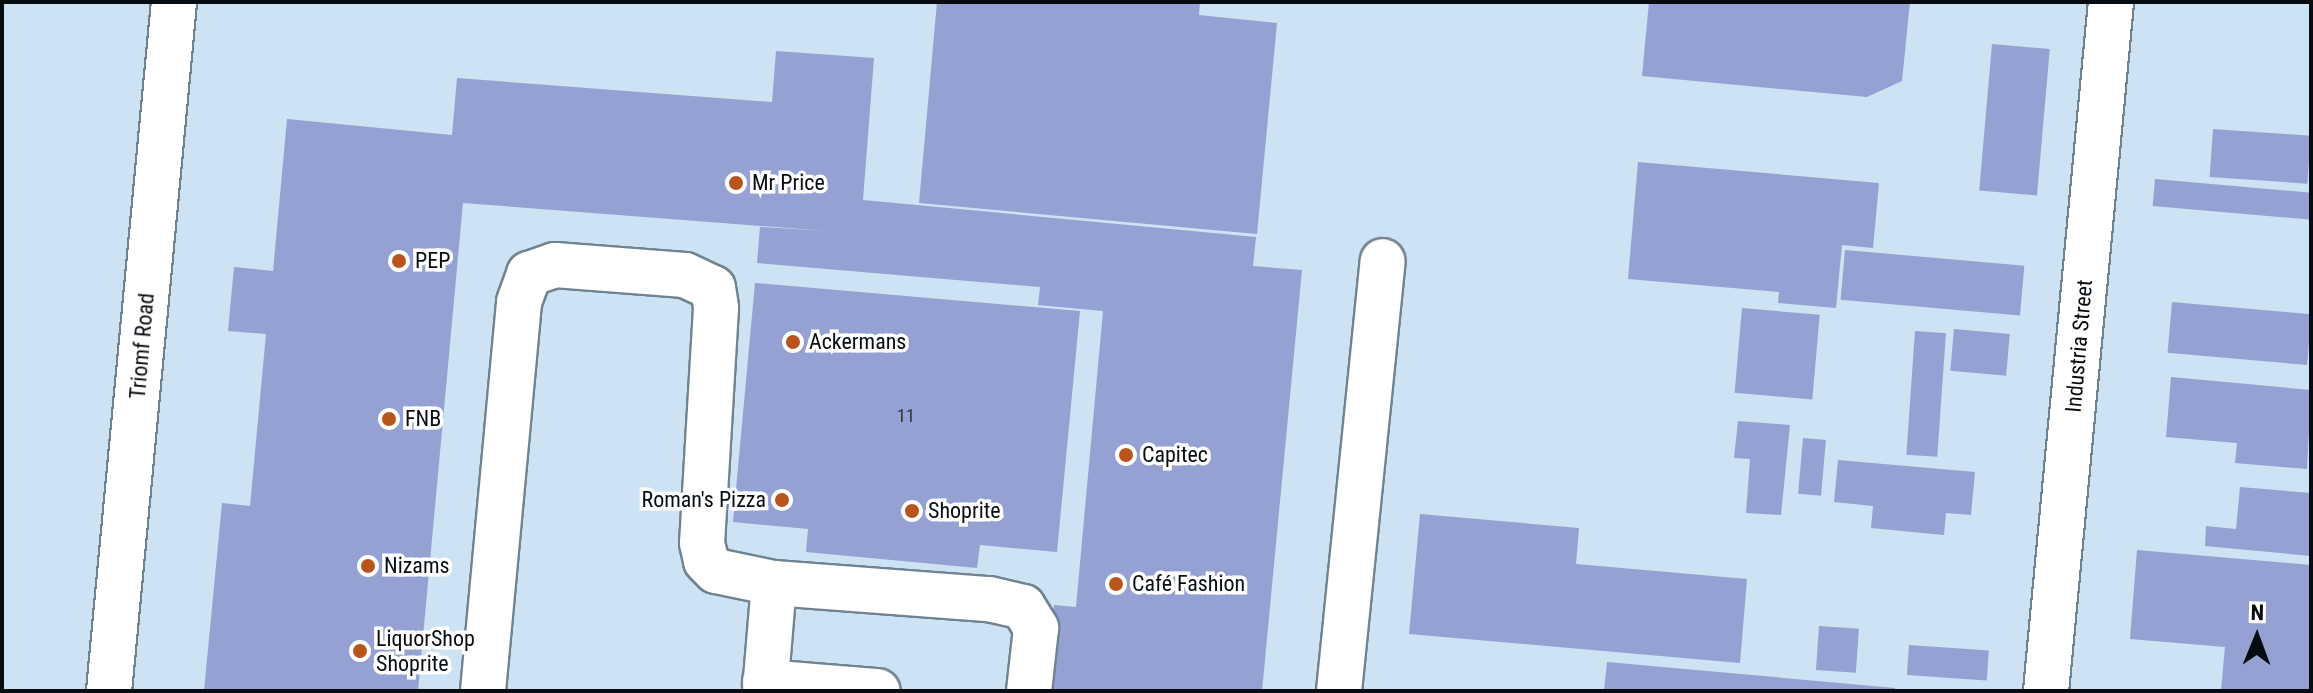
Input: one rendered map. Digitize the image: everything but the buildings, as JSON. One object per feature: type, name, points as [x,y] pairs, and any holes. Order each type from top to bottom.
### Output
[{"type":"street","name":"Triomf Road","points":[[109,691],[174,2]]},
{"type":"street","name":"Industria Street","points":[[2046,691],[2111,2]]},
{"type":"street","points":[[1339,691],[1383,261]]},
{"type":"street","points":[[483,691],[519,302],[529,274],[542,265],[685,275],[713,288],[716,308],[702,543],[706,561],[716,571],[774,583],[989,599],[1023,607],[1036,628],[1029,691]]},
{"type":"street","points":[[774,583],[765,686],[878,691]]},
{"type":"place","name":"Mr Price","points":[[736,183]]},
{"type":"place","name":"PEP","points":[[399,261]]},
{"type":"place","name":"Ackermans","points":[[793,342]]},
{"type":"place","name":"FNB","points":[[389,419]]},
{"type":"place","name":"Capitec","points":[[1126,455]]},
{"type":"place","name":"Roman's Pizza","points":[[782,500]]},
{"type":"place","name":"Shoprite","points":[[912,511]]},
{"type":"place","name":"Nizams","points":[[368,566]]},
{"type":"place","name":"Café Fashion","points":[[1116,584]]},
{"type":"place","name":"LiquorShop Shoprite","points":[[360,651]]}]
